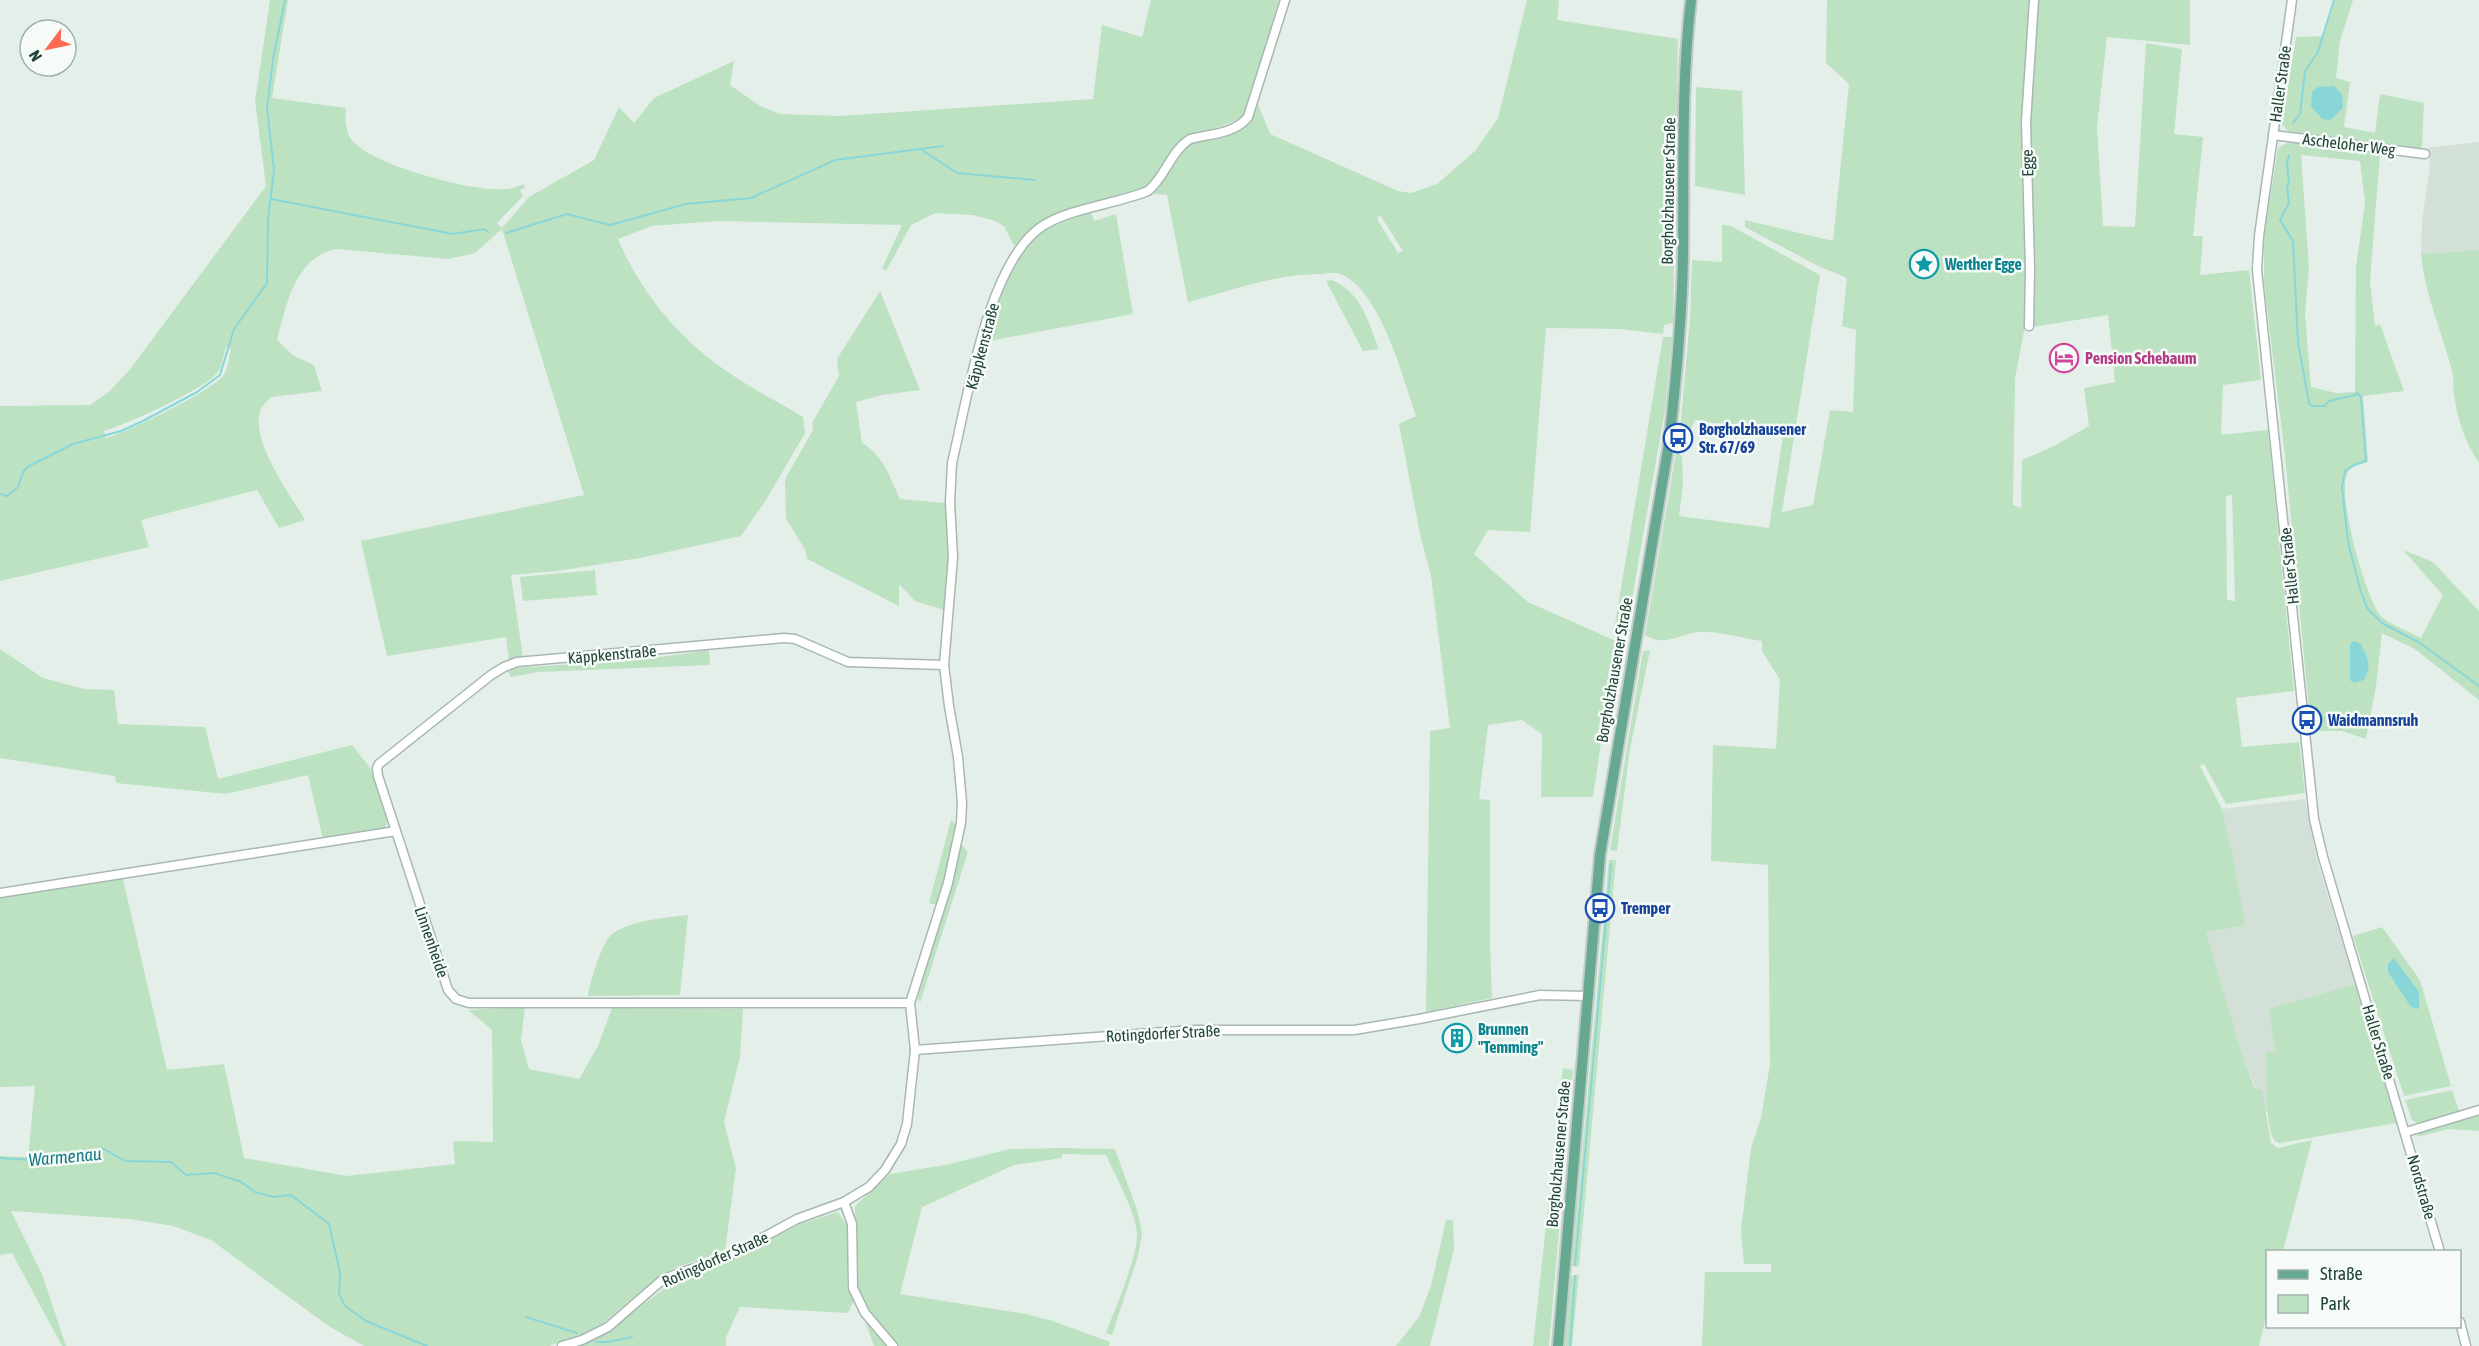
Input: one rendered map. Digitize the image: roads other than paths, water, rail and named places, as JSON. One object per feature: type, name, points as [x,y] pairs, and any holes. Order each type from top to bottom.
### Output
[{"type":"main road","name":"Borgholzhausener Straße","points":[[1558,1346],[1587,996],[1607,801],[1657,513],[1677,375],[1683,257],[1686,48],[1691,0]]},
{"type":"street","name":"Käppkenstraße","points":[[915,1050],[910,1003],[948,883],[961,823],[962,803],[958,757],[944,665],[953,557],[950,502],[952,463],[987,317],[1009,265],[1028,238],[1045,224],[1148,190],[1157,183],[1184,143],[1190,139],[1235,129],[1243,123],[1248,117],[1285,0]]},
{"type":"street","name":"Egge","points":[[2029,326],[2031,268],[2026,122],[2034,0]]},
{"type":"street","name":"Haller Straße","points":[[2292,0],[2272,135],[2257,270],[2314,819],[2323,857],[2405,1127]]},
{"type":"street","name":"Ascheloher Weg","points":[[2272,135],[2425,154]]},
{"type":"street","name":"Käppkenstraße","points":[[396,831],[378,776],[379,764],[491,675],[517,662],[784,638],[795,639],[848,662],[944,665]]},
{"type":"street","points":[[0,892],[396,831]]},
{"type":"street","name":"Linnenheide","points":[[396,831],[448,990],[456,999],[469,1003],[910,1003]]},
{"type":"street","name":"Rotingdorfer Straße","points":[[562,1346],[582,1340],[608,1327],[661,1281],[727,1257],[797,1219],[844,1202],[869,1187],[885,1170],[901,1144],[908,1124],[915,1050],[1193,1029],[1354,1030],[1419,1020],[1532,996],[1587,996]]},
{"type":"street","points":[[2405,1127],[2479,1110]]},
{"type":"street","name":"Nordstraße","points":[[2405,1127],[2440,1250]]},
{"type":"street","points":[[844,1202],[852,1224],[850,1262],[853,1288],[865,1314],[893,1346]]},
{"type":"street","points":[[2461,1326],[2466,1346]]},
{"type":"water","points":[[2334,86],[2342,94],[2343,108],[2330,120],[2322,119],[2311,106],[2312,92],[2318,87]]},
{"type":"water","points":[[2354,641],[2361,644],[2369,665],[2364,680],[2354,683],[2350,680],[2350,644]]},
{"type":"water","points":[[2394,958],[2419,992],[2419,1009],[2411,1007],[2388,972],[2388,964]]},
{"type":"waterway","points":[[0,494],[7,496],[18,487],[23,472],[29,466],[73,444],[121,431],[143,421],[197,392],[220,375],[234,329],[267,283],[268,219],[274,170],[267,109],[273,59],[285,0]]},
{"type":"waterway","points":[[2293,123],[2300,114],[2305,71],[2318,52],[2334,0]]},
{"type":"waterway","points":[[506,233],[567,214],[610,225],[686,204],[751,198],[835,160],[943,146]]},
{"type":"waterway","points":[[922,150],[957,173],[1035,180]]},
{"type":"waterway","points":[[2289,155],[2287,164],[2289,203],[2280,220],[2293,241],[2298,342],[2309,403],[2311,406],[2325,406],[2329,401],[2357,393],[2361,397],[2366,461],[2345,471],[2342,487],[2348,542],[2360,589],[2367,608],[2382,623],[2420,643],[2479,686]]},
{"type":"waterway","points":[[271,199],[453,234],[484,229],[488,232]]},
{"type":"waterway","points":[[1575,1265],[1611,864]]},
{"type":"waterway","name":"Warmenau","points":[[0,1158],[27,1160],[52,1158],[104,1149],[125,1161],[171,1162],[186,1175],[215,1173],[241,1182],[255,1192],[273,1197],[291,1195],[329,1224],[340,1273],[339,1294],[345,1306],[366,1321],[427,1346]]},
{"type":"waterway","points":[[1570,1346],[1575,1276]]},
{"type":"waterway","points":[[526,1317],[577,1333]]},
{"type":"waterway","points":[[596,1342],[632,1337]]},
{"type":"place","name":"Werther Egge","points":[[1924,264]]},
{"type":"place","name":"Pension Schebaum","points":[[2064,358]]},
{"type":"place","name":"Borgholzhausener Str. 67/69","points":[[1678,438]]},
{"type":"place","name":"Waidmannsruh","points":[[2307,720]]},
{"type":"place","name":"Tremper","points":[[1600,908]]},
{"type":"place","name":"Brunnen \"Temming\"","points":[[1457,1038]]}]
